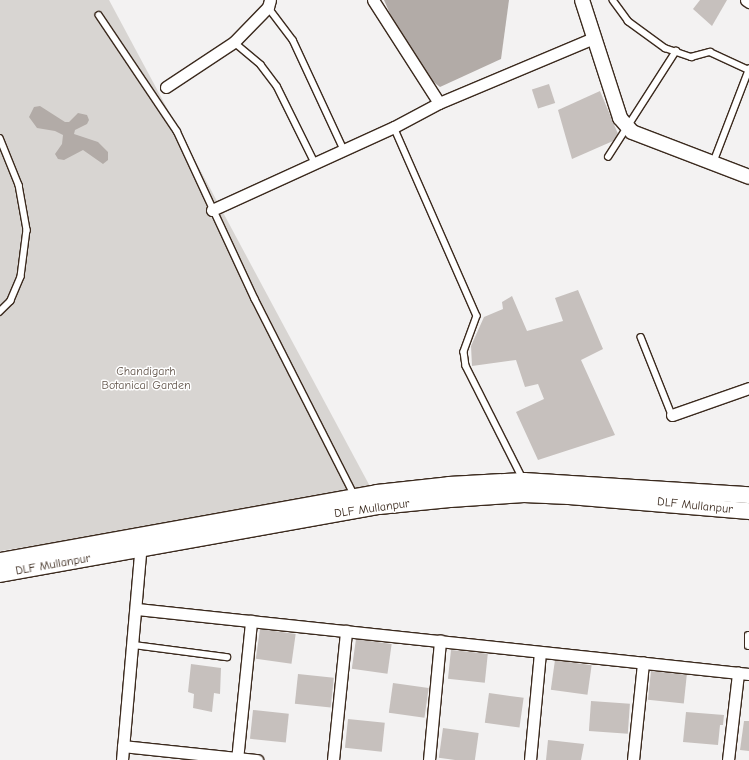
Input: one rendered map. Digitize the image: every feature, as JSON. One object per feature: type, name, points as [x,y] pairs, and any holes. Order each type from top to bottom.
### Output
[{"type":"main road","name":"DLF Mullanpur","points":[[0,574],[356,496],[449,485],[524,480],[749,495]]},
{"type":"main road","name":"DLF Mullanpur","points":[[0,561],[141,542],[379,506],[510,495],[612,498],[749,512]]},
{"type":"street","points":[[373,0],[439,103]]},
{"type":"street","points":[[582,0],[620,118],[632,132],[749,177]]},
{"type":"street","points":[[166,87],[234,42],[269,4]]},
{"type":"street","points":[[212,210],[394,127],[439,103],[594,38]]},
{"type":"street","points":[[672,415],[749,388]]},
{"type":"street","points":[[122,760],[134,645],[141,542]]},
{"type":"street","points":[[137,609],[743,674],[728,760]]},
{"type":"street","points":[[237,759],[251,621]]},
{"type":"street","points":[[332,760],[346,631]]},
{"type":"street","points":[[428,760],[440,641]]},
{"type":"street","points":[[530,760],[540,652]]},
{"type":"street","points":[[633,760],[643,663]]},
{"type":"street","points":[[123,746],[257,760]]},
{"type":"lane","points":[[613,0],[628,21],[665,48],[691,57],[710,52],[749,70],[713,163]]},
{"type":"lane","points":[[269,4],[293,40],[344,150]]},
{"type":"lane","points":[[99,15],[177,131],[212,210],[356,496]]},
{"type":"lane","points":[[234,42],[261,65],[277,86],[315,163]]},
{"type":"lane","points":[[608,157],[676,51]]},
{"type":"lane","points":[[394,127],[478,316],[464,352],[466,366],[524,480]]},
{"type":"lane","points":[[0,138],[19,185],[27,230],[21,277],[11,301],[0,312]]},
{"type":"lane","points":[[642,337],[672,415]]},
{"type":"lane","points":[[749,635],[749,646]]},
{"type":"lane","points":[[134,645],[228,657]]},
{"type":"green space","name":"Chandigarh Botanical Garden","points":[[0,0],[109,0],[373,492],[0,551]]},
{"type":"shaded area","points":[[384,0],[509,0],[501,59],[440,87],[413,66]]},
{"type":"shaded area","points":[[40,106],[65,122],[69,122],[78,113],[87,115],[89,120],[87,124],[75,130],[74,134],[98,142],[108,152],[108,160],[103,164],[83,150],[64,160],[58,159],[55,154],[62,144],[63,135],[55,131],[37,128],[29,117],[34,107]]},
{"type":"building","points":[[700,0],[727,0],[712,26],[693,9]]},
{"type":"building","points":[[549,84],[555,103],[538,109],[532,90]]},
{"type":"building","points":[[600,91],[618,134],[613,141],[572,159],[558,110]]},
{"type":"building","points":[[578,290],[603,349],[581,360],[615,435],[538,460],[516,412],[544,399],[538,384],[525,387],[516,360],[472,366],[471,346],[484,317],[503,309],[502,302],[512,296],[527,331],[563,321],[555,298]]},
{"type":"building","points":[[260,629],[296,634],[291,664],[256,659]]},
{"type":"building","points":[[356,639],[392,644],[387,674],[352,669]]},
{"type":"building","points":[[451,650],[488,654],[485,683],[448,679]]},
{"type":"building","points":[[555,660],[592,665],[587,695],[551,690]]},
{"type":"building","points":[[191,664],[221,668],[220,694],[214,693],[212,712],[193,708],[194,694],[188,692]]},
{"type":"building","points":[[651,671],[687,675],[684,704],[648,700]]},
{"type":"building","points":[[298,674],[334,678],[331,708],[295,704]]},
{"type":"building","points":[[393,683],[429,688],[424,718],[389,713]]},
{"type":"building","points":[[489,693],[524,698],[519,728],[485,723]]},
{"type":"building","points":[[591,701],[630,704],[628,734],[589,731]]},
{"type":"building","points":[[253,710],[289,714],[286,743],[250,739]]},
{"type":"building","points":[[686,712],[724,715],[723,725],[720,725],[718,745],[683,742]]},
{"type":"building","points":[[348,719],[385,723],[382,752],[345,748]]},
{"type":"building","points":[[744,721],[749,721],[749,751],[740,750]]},
{"type":"building","points":[[443,728],[479,733],[475,760],[455,760],[439,758]]},
{"type":"building","points":[[548,740],[584,744],[581,760],[546,760]]}]
